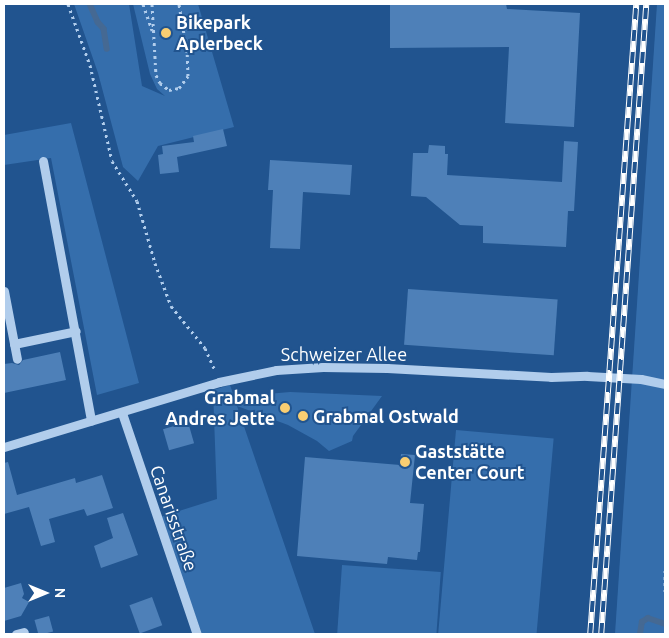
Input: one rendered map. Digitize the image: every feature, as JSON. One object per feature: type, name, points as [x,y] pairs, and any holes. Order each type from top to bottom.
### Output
[{"type":"street","points":[[43,162],[76,331],[91,422]]},
{"type":"street","points":[[4,291],[17,360]]},
{"type":"street","points":[[14,344],[76,331]]},
{"type":"street","name":"Schweizer Allee","points":[[4,447],[219,382],[276,370],[323,367],[387,368],[551,378],[587,376],[640,379],[665,384]]},
{"type":"street","name":"Canarisstraße","points":[[122,412],[197,634]]},
{"type":"path","points":[[68,4],[90,65],[112,161],[137,201],[154,263],[171,306],[205,348],[219,382]]},
{"type":"path","points":[[143,4],[153,36]]},
{"type":"path","points":[[152,4],[156,75],[160,83],[169,90],[180,88],[188,76],[180,4]]},
{"type":"path","points":[[665,570],[665,593]]},
{"type":"shaded area","points":[[74,4],[129,4],[142,86],[165,96],[157,89],[150,74],[133,4],[198,4],[234,127],[158,146],[138,181],[123,167],[98,73]]},
{"type":"shaded area","points":[[657,4],[665,4],[665,634],[615,634]]},
{"type":"shaded area","points":[[71,123],[139,383],[97,395],[51,158],[4,165],[4,135]]},
{"type":"shaded area","points":[[230,385],[237,405],[256,395],[290,392],[382,396],[353,436],[352,441],[329,451],[317,441],[288,425],[237,406],[315,634],[202,634],[160,517],[217,499],[213,390]]},
{"type":"shaded area","points":[[456,430],[554,439],[537,634],[438,634]]},
{"type":"shaded area","points":[[342,565],[441,572],[436,634],[337,634]]},
{"type":"building","points":[[390,4],[506,4],[507,9],[580,13],[574,127],[505,123],[509,47],[390,48]]},
{"type":"building","points":[[223,129],[227,146],[177,157],[179,172],[160,174],[158,155],[163,154],[162,146],[194,142],[193,136]]},
{"type":"building","points":[[564,141],[578,142],[574,211],[568,211],[566,247],[483,243],[483,226],[460,225],[426,197],[411,196],[413,153],[428,153],[429,145],[445,146],[445,154],[448,154],[447,175],[562,182]]},
{"type":"building","points":[[270,160],[352,165],[350,195],[303,192],[300,249],[270,248],[273,190],[268,190]]},
{"type":"building","points":[[408,289],[558,299],[554,355],[404,345]]},
{"type":"building","points":[[60,352],[66,380],[4,393],[4,364],[12,363],[19,365],[23,360]]},
{"type":"building","points":[[188,422],[194,443],[169,450],[163,429]]},
{"type":"building","points":[[401,454],[415,455],[410,503],[424,504],[420,552],[418,552],[417,560],[388,557],[387,564],[297,556],[305,457],[400,465]]},
{"type":"building","points":[[8,462],[17,495],[75,478],[76,483],[102,475],[113,508],[87,516],[84,509],[49,519],[55,542],[41,546],[29,507],[4,514],[4,463]]},
{"type":"building","points":[[123,513],[138,555],[101,568],[94,546],[113,538],[107,518]]},
{"type":"building","points":[[21,583],[24,594],[22,598],[29,602],[21,616],[4,621],[4,588]]},
{"type":"building","points":[[152,597],[162,625],[140,633],[129,605]]},
{"type":"building","points":[[49,616],[53,631],[38,634],[35,620]]},
{"type":"waterway","points":[[90,4],[98,22],[104,29],[107,49]]},
{"type":"waterway","points":[[640,634],[642,622],[648,618],[665,624]]},
{"type":"railway","points":[[590,634],[636,4]]},
{"type":"railway","points":[[601,634],[646,4]]},
{"type":"place","name":"Bikepark Aplerbeck","points":[[166,33]]},
{"type":"place","name":"Grabmal Andres Jette","points":[[285,408]]},
{"type":"place","name":"Grabmal Ostwald","points":[[303,416]]},
{"type":"place","name":"Gaststätte Center Court","points":[[405,462]]}]
